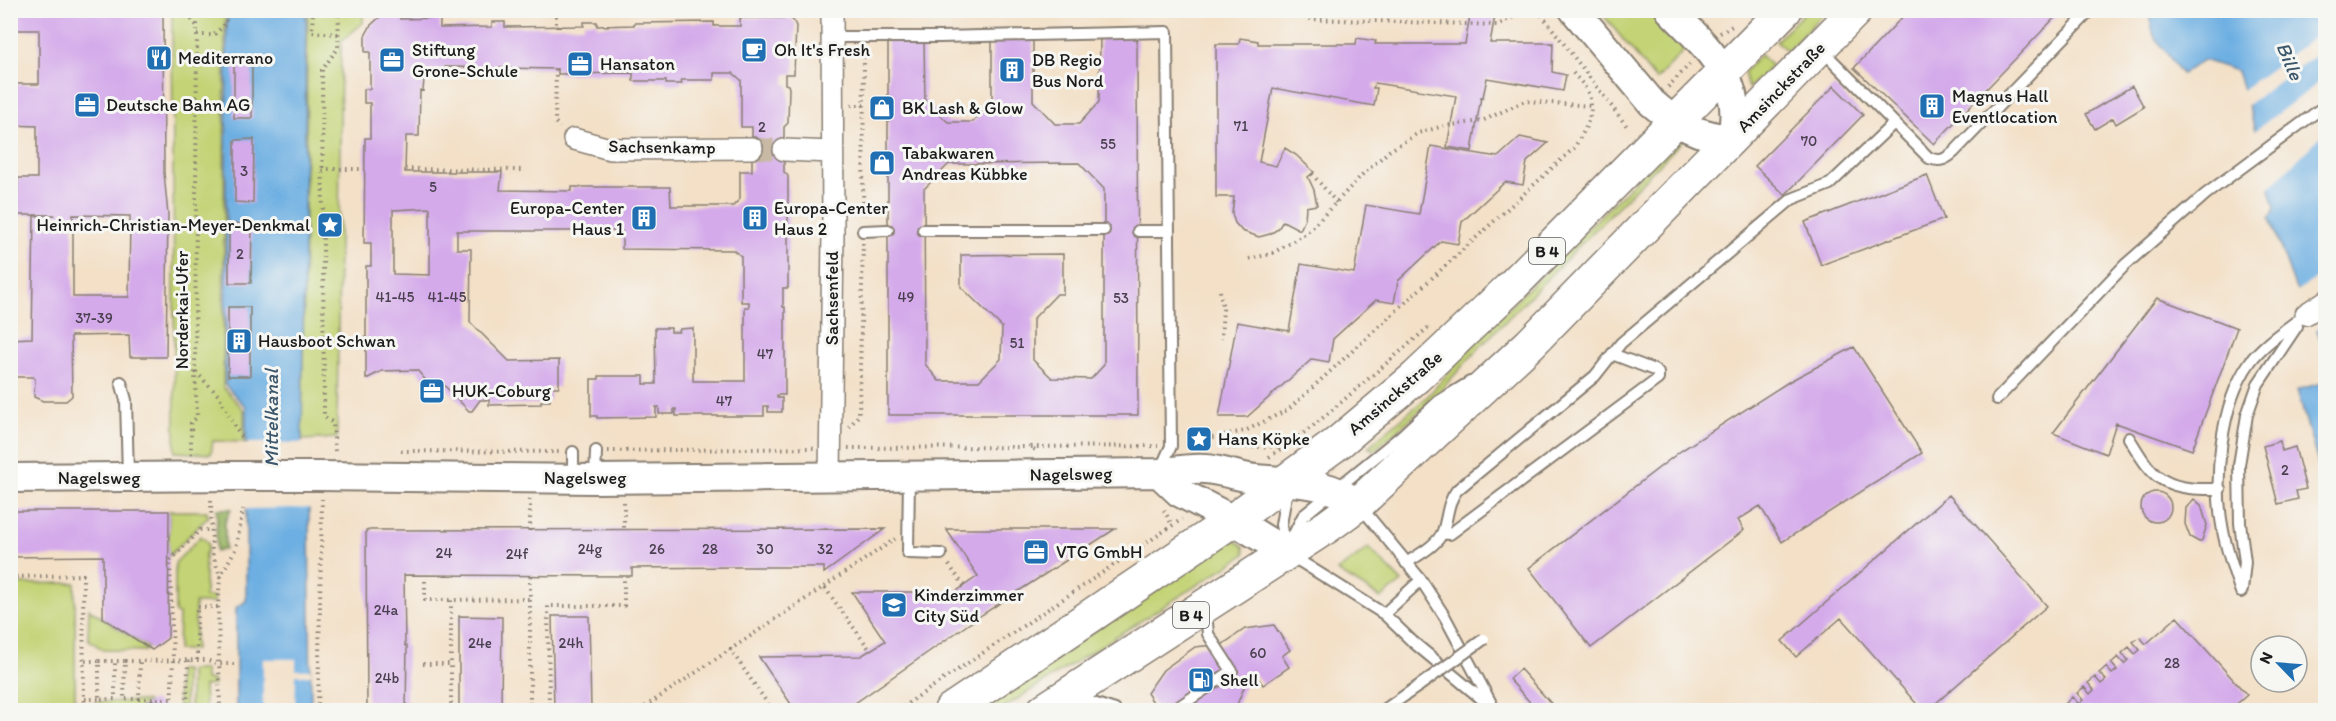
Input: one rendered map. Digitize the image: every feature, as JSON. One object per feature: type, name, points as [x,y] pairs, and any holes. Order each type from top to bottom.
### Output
[{"type":"main road","name":"Amsinckstraße","points":[[951,711],[1219,512],[1290,480],[1339,442],[1424,370],[1510,288],[1663,113],[1725,71],[1785,10]]},
{"type":"main road","name":"Amsinckstraße","points":[[1056,703],[1328,526],[1346,496],[1501,372],[1856,10]]},
{"type":"street","name":"Sachsenfeld","points":[[830,477],[832,10]]},
{"type":"street","points":[[1574,10],[1663,113],[1707,134],[1732,137],[1736,119],[1734,101],[1725,71],[1707,47],[1670,10]]},
{"type":"street","name":"Sachsenkamp","points":[[574,140],[610,149],[752,148]]},
{"type":"street","points":[[784,150],[832,152]]},
{"type":"street","points":[[2306,314],[2325,301]]},
{"type":"street","name":"Nagelsweg","points":[[10,478],[322,476],[584,465],[830,477],[1159,473],[1201,469],[1251,478],[1290,480],[1346,496]]},
{"type":"street","points":[[1159,473],[1179,492],[1219,512],[1287,553]]},
{"type":"lane","points":[[1820,47],[1929,158],[1937,161],[1946,159],[2091,10]]},
{"type":"lane","points":[[832,37],[1167,32],[1172,446],[1159,473]]},
{"type":"lane","points":[[1997,399],[2125,265],[2206,194],[2325,105]]},
{"type":"lane","points":[[1439,537],[1449,503],[1457,490],[1595,376],[1621,343],[1791,199],[1830,184],[1894,123]]},
{"type":"lane","points":[[863,231],[888,230]]},
{"type":"lane","points":[[923,230],[1104,230]]},
{"type":"lane","points":[[1138,231],[1168,231]]},
{"type":"lane","points":[[2306,314],[2277,354],[2251,401],[2242,440],[2239,488],[2245,562],[2241,592],[2222,527],[2219,461],[2226,419],[2239,382],[2252,360],[2306,314]]},
{"type":"lane","points":[[1406,563],[1439,537],[1450,534],[1658,379],[1658,372],[1612,354]]},
{"type":"lane","points":[[121,382],[126,400],[128,478]]},
{"type":"lane","points":[[2129,438],[2147,465],[2164,481],[2189,488],[2220,489]]},
{"type":"lane","points":[[909,476],[908,553],[941,554]]},
{"type":"lane","points":[[1290,480],[1281,525],[1287,553],[1384,614],[1413,642],[1495,710],[1445,617],[1420,580],[1346,496]]},
{"type":"lane","points":[[1384,614],[1420,580]]},
{"type":"lane","points":[[1174,711],[1232,671],[1208,634],[1206,605]]},
{"type":"lane","points":[[1384,711],[1484,639]]},
{"type":"lane","points":[[1056,703],[1115,711]]},
{"type":"path","points":[[184,10],[197,26]]},
{"type":"path","name":"Norderkai-Ufer","points":[[191,455],[191,423],[197,417],[195,371],[197,10]]},
{"type":"path","points":[[197,35],[214,36],[227,22],[214,10]]},
{"type":"path","points":[[556,10],[556,25]]},
{"type":"path","points":[[1309,19],[1498,25],[1526,10]]},
{"type":"path","points":[[1538,10],[1629,129]]},
{"type":"path","points":[[318,711],[322,476],[335,451],[333,423],[324,416],[322,70],[338,48],[338,34],[338,12],[313,11],[312,32],[338,34]]},
{"type":"path","points":[[831,448],[859,416],[864,54]]},
{"type":"path","points":[[556,69],[555,122],[574,140]]},
{"type":"path","points":[[1212,437],[1245,431],[1289,409],[1574,148],[1589,123],[1591,106],[1587,91],[1572,72]]},
{"type":"path","points":[[1249,259],[1271,254],[1307,233],[1362,175],[1389,151],[1419,133],[1444,126],[1482,122],[1525,101],[1591,106]]},
{"type":"path","points":[[1622,138],[1629,129],[1663,113]]},
{"type":"path","points":[[322,169],[365,169]]},
{"type":"path","points":[[405,169],[522,170]]},
{"type":"path","points":[[1312,174],[1337,203]]},
{"type":"path","points":[[1220,291],[1223,309],[1221,339]]},
{"type":"path","points":[[1285,446],[1320,421],[1432,323]]},
{"type":"path","points":[[195,371],[219,396],[243,441]]},
{"type":"path","points":[[395,451],[584,465],[831,448],[1029,447],[1038,451],[1053,475]]},
{"type":"path","points":[[624,498],[624,531]]},
{"type":"path","points":[[530,499],[530,531]]},
{"type":"path","points":[[211,500],[212,552],[220,577],[218,608],[220,711]]},
{"type":"path","points":[[1159,505],[1179,533]]},
{"type":"path","points":[[220,577],[236,549],[243,508]]},
{"type":"path","points":[[898,711],[1172,524],[1219,512]]},
{"type":"path","points":[[171,711],[173,660],[170,561],[200,530],[212,530]]},
{"type":"path","points":[[640,711],[908,530]]},
{"type":"path","points":[[941,554],[964,586]]},
{"type":"path","points":[[10,577],[83,575],[84,711]]},
{"type":"path","points":[[530,576],[530,711]]},
{"type":"path","points":[[549,711],[548,606],[624,606],[624,576]]},
{"type":"path","points":[[425,581],[425,600],[530,599]]},
{"type":"path","points":[[825,588],[870,650]]},
{"type":"path","points":[[451,600],[451,711]]},
{"type":"path","points":[[197,660],[197,607],[218,608]]},
{"type":"path","points":[[730,649],[772,711]]},
{"type":"path","points":[[187,711],[188,660]]},
{"type":"path","points":[[85,661],[210,660],[220,664],[236,664]]},
{"type":"path","points":[[99,661],[99,699]]},
{"type":"path","points":[[115,699],[116,661]]},
{"type":"path","points":[[124,661],[124,699]]},
{"type":"path","points":[[140,661],[140,699]]},
{"type":"path","points":[[423,664],[451,664]]},
{"type":"path","points":[[85,699],[172,699]]},
{"type":"green space","points":[[172,11],[225,11],[223,387],[244,410],[244,442],[213,441],[211,454],[175,452]]},
{"type":"green space","points":[[308,11],[363,11],[363,23],[341,41],[337,438],[302,440]]},
{"type":"green space","points":[[1600,11],[1654,11],[1689,45],[1656,80]]},
{"type":"green space","points":[[1806,11],[1826,11],[1787,51],[1776,41]]},
{"type":"green space","points":[[1760,55],[1772,66],[1748,88],[1744,72]]},
{"type":"green space","points":[[1680,136],[1685,138],[1478,349],[1430,402],[1374,450],[1368,447],[1427,397],[1485,332]]},
{"type":"green space","points":[[217,509],[231,509],[225,522],[225,549],[216,552]]},
{"type":"green space","points":[[169,511],[207,511],[208,517],[168,557]]},
{"type":"green space","points":[[201,536],[208,543],[205,553],[205,597],[214,597],[214,603],[195,603],[195,650],[178,650],[179,614],[175,613],[175,563]]},
{"type":"green space","points":[[1233,538],[1244,547],[1245,554],[1237,560],[1000,710],[976,710]]},
{"type":"green space","points":[[1369,548],[1402,582],[1381,598],[1337,571]]},
{"type":"green space","points":[[75,583],[75,710],[11,710],[11,584]]},
{"type":"green space","points":[[89,609],[148,647],[145,651],[103,650],[88,639]]},
{"type":"green space","points":[[178,670],[185,670],[185,710],[178,710]]},
{"type":"green space","points":[[190,670],[205,670],[205,680],[213,680],[214,685],[204,686],[205,708],[213,708],[213,710],[190,710]]},
{"type":"green space","points":[[145,701],[148,703],[137,710],[90,710],[95,702]]},
{"type":"water","name":"Mittelkanal","points":[[227,11],[306,11],[302,440],[309,510],[311,710],[236,710],[236,608],[246,601],[246,407],[225,385]]},
{"type":"water","name":"Bille","points":[[2148,11],[2325,11],[2325,352],[2317,330],[2295,287],[2270,218],[2275,208],[2250,111],[2237,71],[2203,60],[2182,74],[2154,36]]},
{"type":"water","points":[[2326,382],[2325,487],[2297,390]]},
{"type":"pier","points":[[2325,29],[2325,48],[2246,106],[2241,91]]},
{"type":"pier","points":[[2325,78],[2325,132],[2267,190],[2253,132]]},
{"type":"pier","points":[[2325,272],[2325,323],[2315,331],[2295,293]]},
{"type":"pier","points":[[243,443],[305,443],[312,508],[244,509]]},
{"type":"pier","points":[[263,659],[296,659],[296,670],[311,670],[311,675],[296,675],[295,710],[263,710]]},
{"type":"building","points":[[10,10],[163,10],[164,173],[168,215],[166,357],[130,357],[129,335],[71,336],[72,396],[66,401],[43,401],[34,397],[35,379],[33,377],[10,377],[10,339],[32,338],[34,216],[55,215],[17,215],[18,178],[37,178],[37,126],[10,125],[10,84],[39,84],[39,30],[10,30]],"holes":[[[73,215],[130,216],[129,297],[73,297]]]},
{"type":"building","points":[[1471,10],[1496,10],[1490,43],[1553,43],[1552,72],[1566,75],[1563,91],[1487,78],[1483,97],[1481,97],[1472,151],[1447,147],[1456,96],[1375,83],[1373,88],[1377,88],[1374,106],[1273,88],[1259,162],[1276,166],[1285,148],[1296,155],[1314,172],[1308,177],[1317,205],[1306,207],[1305,219],[1300,230],[1283,221],[1278,229],[1259,237],[1242,231],[1235,223],[1232,214],[1234,197],[1216,197],[1216,44],[1239,44],[1240,38],[1258,41],[1258,44],[1356,44],[1357,38],[1376,41],[1375,44],[1465,44]]},
{"type":"building","name":"Magnus Hall Eventlocation","points":[[1909,10],[2062,10],[1934,144],[1854,68]]},
{"type":"building","points":[[382,15],[400,15],[400,19],[440,18],[440,28],[492,27],[492,22],[505,22],[505,27],[584,26],[584,22],[597,22],[597,26],[714,22],[714,26],[740,26],[740,18],[789,18],[793,20],[796,26],[794,74],[785,74],[785,84],[789,88],[788,123],[784,127],[784,172],[788,176],[788,288],[783,288],[785,395],[777,395],[777,398],[782,398],[782,412],[768,412],[768,406],[764,406],[764,416],[676,416],[676,409],[674,409],[674,414],[659,414],[659,407],[656,407],[656,417],[597,418],[597,416],[591,416],[591,379],[599,379],[599,376],[644,376],[644,384],[656,384],[655,328],[671,328],[671,332],[679,332],[680,329],[693,328],[693,381],[745,381],[745,307],[749,307],[749,302],[741,302],[741,256],[733,250],[622,249],[622,231],[457,231],[457,249],[471,249],[470,322],[509,361],[559,360],[559,387],[550,387],[550,401],[541,401],[541,404],[489,405],[489,400],[480,400],[472,411],[469,411],[441,382],[429,384],[417,370],[382,371],[366,379],[366,266],[371,266],[371,243],[364,243],[365,138],[370,138],[370,103],[364,103],[364,89],[370,89],[370,52],[365,52],[365,36],[371,25]],"holes":[[[445,67],[558,69],[558,74],[633,73],[633,81],[666,81],[666,84],[682,84],[681,80],[714,80],[714,73],[733,73],[741,80],[741,127],[752,127],[752,171],[740,171],[740,199],[733,206],[671,206],[670,187],[572,187],[572,191],[500,190],[502,172],[405,172],[406,136],[419,136],[420,90],[423,91],[424,79],[428,79],[432,71],[444,70]],[[430,208],[430,275],[393,274],[393,210]]]},
{"type":"building","points":[[1100,37],[1137,37],[1138,415],[888,415],[888,40],[924,39],[925,101],[948,122],[973,122],[992,102],[992,39],[1033,38],[1033,101],[1055,124],[1079,124],[1099,102]],"holes":[[[1079,163],[1104,189],[1104,365],[1091,379],[1052,378],[1033,360],[1033,319],[1057,294],[1063,294],[1063,254],[961,255],[961,287],[1002,327],[1001,359],[979,381],[939,381],[925,364],[924,189],[949,164]]]},
{"type":"building","points":[[234,59],[252,59],[252,118],[234,118]]},
{"type":"building","points":[[1834,86],[1863,115],[1785,195],[1755,166]]},
{"type":"building","points":[[2132,86],[2144,107],[2116,124],[2113,118],[2095,129],[2086,114]]},
{"type":"building","points":[[1520,137],[1548,143],[1527,162],[1523,185],[1505,182],[1462,222],[1458,244],[1441,241],[1398,281],[1394,303],[1376,300],[1333,339],[1329,362],[1312,359],[1247,417],[1219,417],[1237,322],[1289,331],[1301,264],[1354,273],[1366,205],[1419,214],[1431,146],[1498,157]]},
{"type":"building","points":[[254,139],[253,203],[235,202],[235,140]]},
{"type":"building","points":[[1927,175],[1944,219],[1821,265],[1805,222]]},
{"type":"building","points":[[252,223],[251,283],[229,283],[229,224]]},
{"type":"building","points":[[2157,298],[2237,328],[2192,450],[2116,423],[2106,454],[2053,433]]},
{"type":"building","name":"Hausboot Schwan","points":[[228,307],[250,307],[250,376],[228,376]]},
{"type":"building","points":[[1854,347],[1922,453],[1782,542],[1760,506],[1738,520],[1744,530],[1591,648],[1529,568],[1682,450],[1790,381]]},
{"type":"building","points":[[2280,441],[2282,451],[2295,447],[2306,489],[2296,491],[2298,499],[2278,504],[2263,446]]},
{"type":"building","points":[[2156,492],[2162,493],[2170,501],[2170,513],[2162,521],[2156,522],[2150,521],[2142,513],[2141,507],[2142,501],[2150,493]]},
{"type":"building","points":[[1949,495],[2047,606],[1928,710],[1922,710],[1841,618],[1796,657],[1782,641]]},
{"type":"building","points":[[2194,499],[2201,505],[2207,525],[2202,540],[2199,542],[2190,537],[2185,524],[2186,508]]},
{"type":"building","points":[[10,511],[169,511],[168,638],[152,650],[103,618],[103,556],[10,557]]},
{"type":"building","points":[[885,529],[824,573],[824,567],[737,567],[632,568],[632,576],[404,575],[405,646],[407,646],[406,710],[367,710],[366,530]]},
{"type":"building","points":[[946,529],[1115,529],[983,614],[845,710],[782,710],[791,704],[759,657],[861,656],[885,641],[852,592],[955,592],[978,576]]},
{"type":"building","points":[[459,616],[502,617],[501,710],[459,710]]},
{"type":"building","points":[[552,616],[589,616],[591,710],[554,710]]},
{"type":"building","points":[[2177,617],[2247,695],[2230,710],[2071,710],[2065,704],[2072,697],[2079,704],[2083,700],[2077,693],[2084,687],[2090,694],[2094,690],[2088,683],[2095,677],[2101,684],[2106,680],[2099,673],[2106,667],[2112,674],[2117,670],[2111,663],[2118,657],[2124,664],[2128,660],[2122,653],[2129,647],[2135,654],[2140,650],[2133,642],[2140,637],[2146,644]]},
{"type":"building","points":[[1274,625],[1290,650],[1282,656],[1289,667],[1263,685],[1255,674],[1247,680],[1236,707],[1231,710],[1158,710],[1147,693],[1163,670],[1195,647],[1223,644],[1245,629]]},
{"type":"building","points":[[1520,669],[1557,710],[1537,710],[1509,679]]},
{"type":"building","points":[[153,700],[168,710],[137,710],[148,703]]},
{"type":"tunnel","points":[[752,148],[784,150]]},
{"type":"place","name":"Oh It's Fresh","points":[[754,50]]},
{"type":"place","name":"Mediterrano","points":[[159,58]]},
{"type":"place","name":"Stiftung Grone-Schule","points":[[392,60]]},
{"type":"place","name":"Hansaton","points":[[580,64]]},
{"type":"place","name":"DB Regio Bus Nord","points":[[1012,70]]},
{"type":"place","name":"Deutsche Bahn AG","points":[[87,105]]},
{"type":"place","name":"Magnus Hall Eventlocation","points":[[1932,106]]},
{"type":"place","name":"BK Lash & Glow","points":[[882,108]]},
{"type":"place","name":"Tabakwaren Andreas Kübbke","points":[[882,163]]},
{"type":"place","name":"Europa-Center Haus 1","points":[[644,218]]},
{"type":"place","name":"Europa-Center Haus 2","points":[[755,218]]},
{"type":"place","name":"Heinrich-Christian-Meyer-Denkmal","points":[[330,225]]},
{"type":"place","name":"Hausboot Schwan","points":[[239,341]]},
{"type":"place","name":"HUK-Coburg","points":[[432,391]]},
{"type":"place","name":"Hans Köpke","points":[[1199,439]]},
{"type":"place","name":"VTG GmbH","points":[[1036,552]]},
{"type":"place","name":"Kinderzimmer City Süd","points":[[894,605]]},
{"type":"place","name":"Shell","points":[[1201,680]]}]
